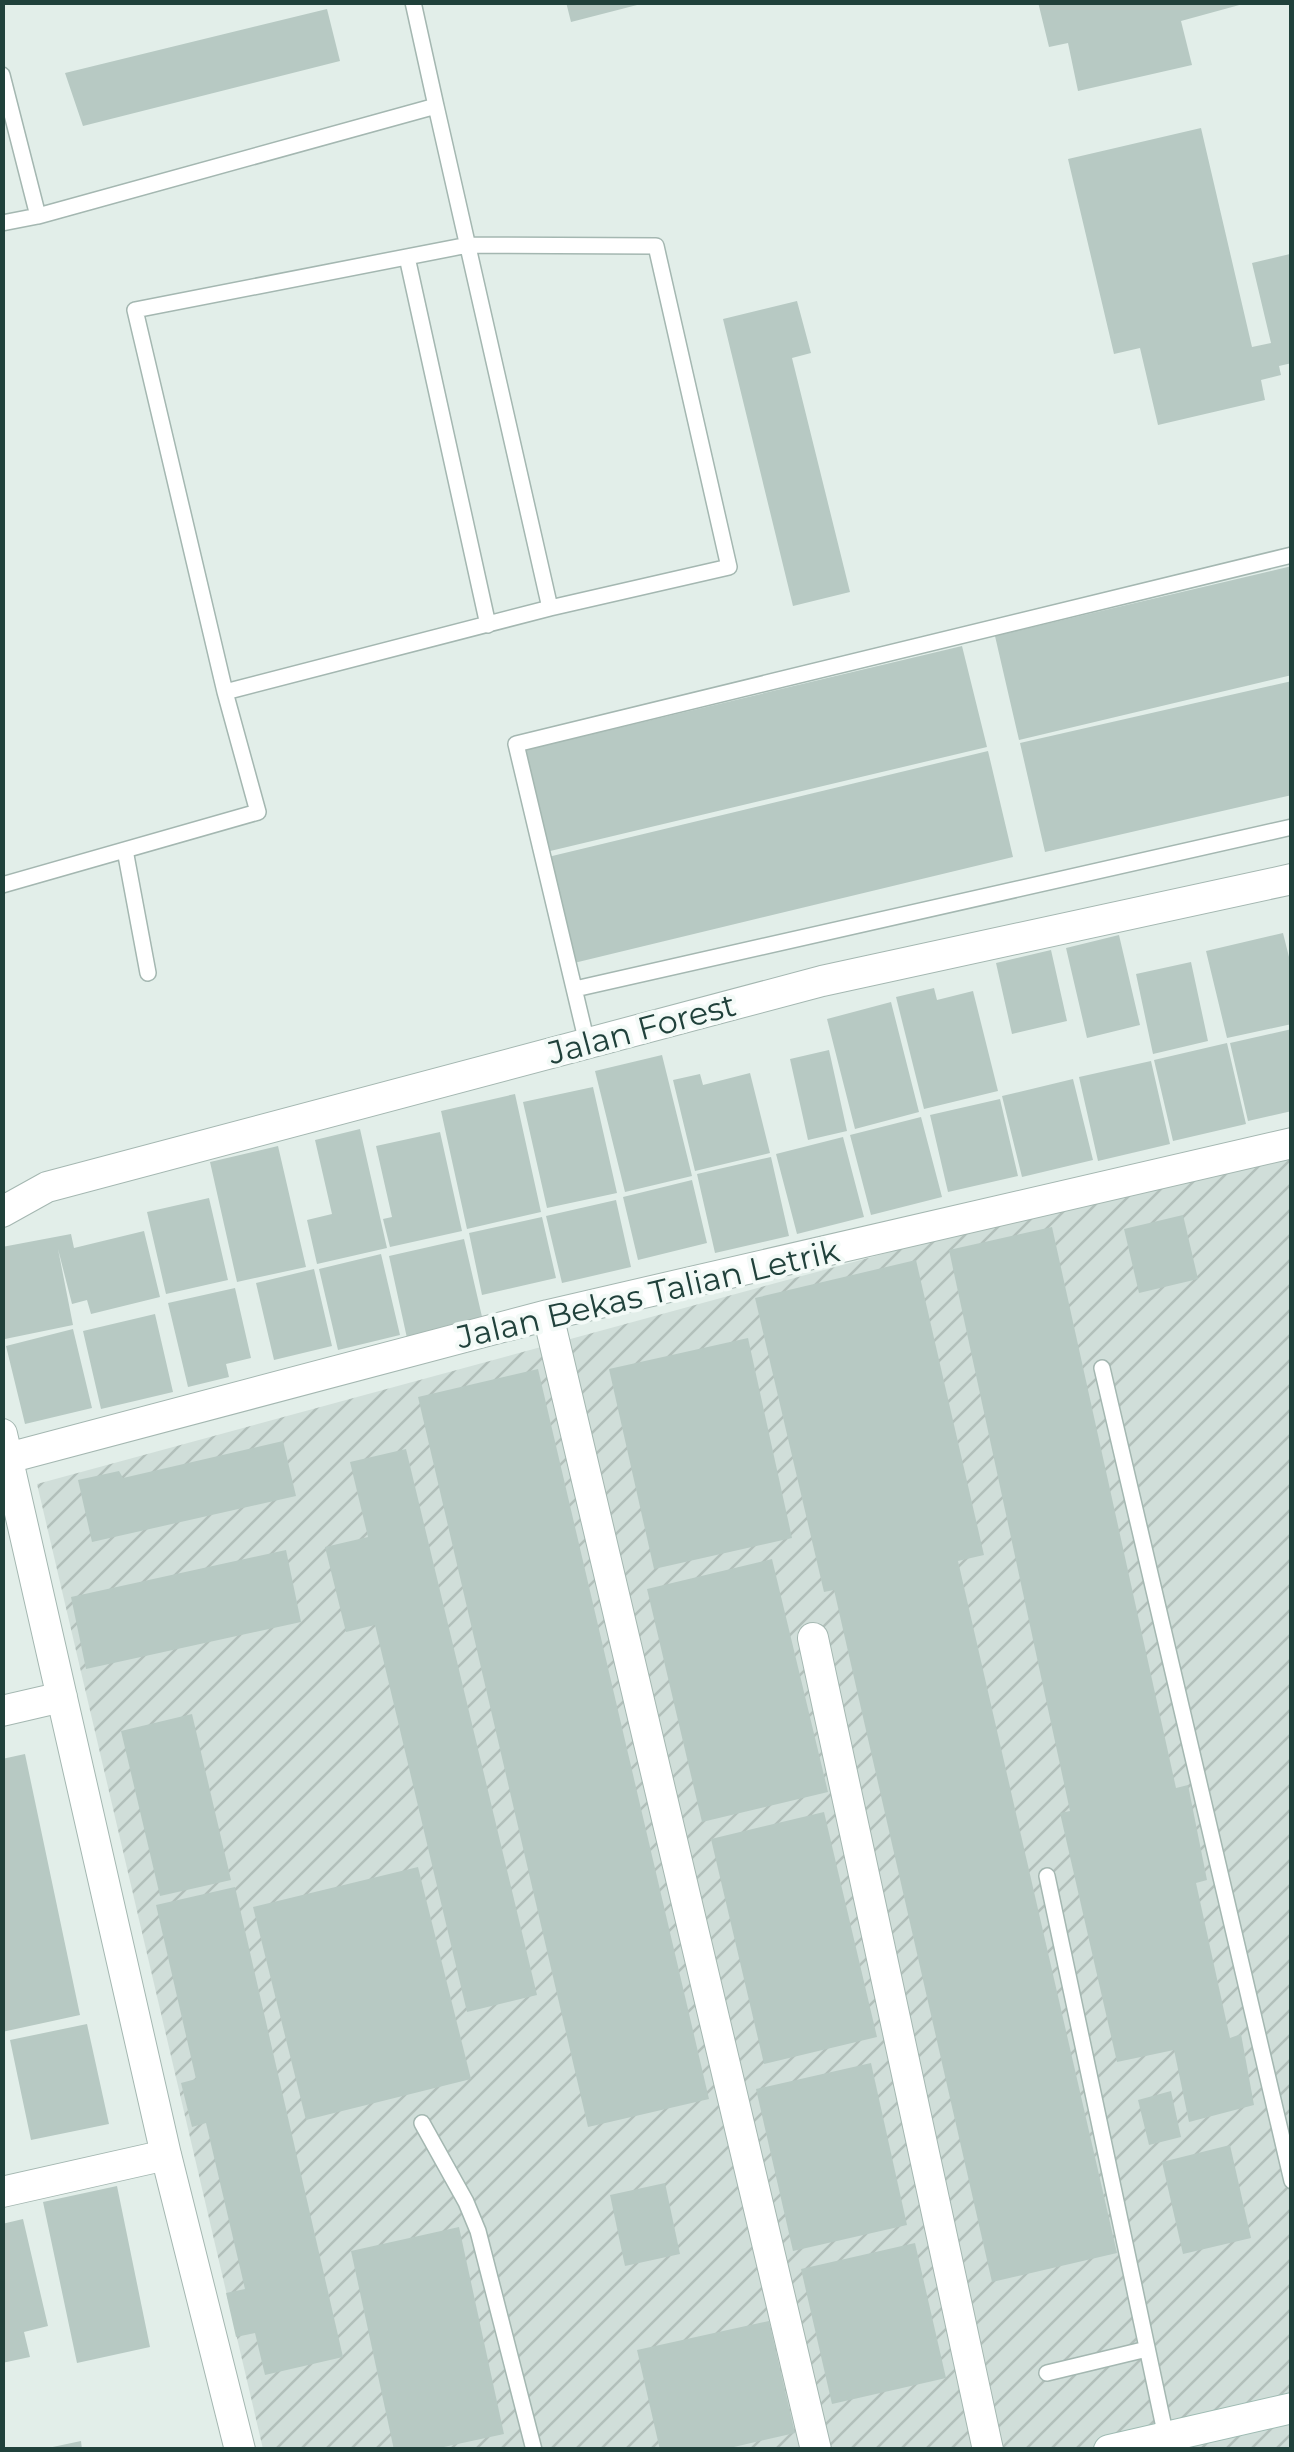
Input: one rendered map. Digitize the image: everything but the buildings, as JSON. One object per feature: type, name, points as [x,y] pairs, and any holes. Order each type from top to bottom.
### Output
[{"type":"street","name":"Jalan Forest","points":[[2,1212],[47,1188],[822,980],[1292,878]]},
{"type":"street","name":"Jalan Bekas Talian Letrik","points":[[5,1446],[548,1315],[1292,1143]]},
{"type":"street","points":[[548,1315],[816,2450]]},
{"type":"street","points":[[5,1446],[166,2155],[240,2450]]},
{"type":"street","points":[[813,1638],[988,2450]]},
{"type":"street","points":[[2,1711],[62,1698]]},
{"type":"street","points":[[2,2192],[166,2155]]},
{"type":"street","points":[[1109,2450],[1292,2408]]},
{"type":"lane","points":[[412,2],[550,608]]},
{"type":"lane","points":[[2,75],[38,216]]},
{"type":"lane","points":[[2,224],[436,106]]},
{"type":"lane","points":[[2,885],[258,812],[225,692],[135,310],[468,245],[656,246],[729,567],[550,608],[225,692]]},
{"type":"lane","points":[[407,257],[488,624]]},
{"type":"lane","points":[[587,1043],[516,744],[1292,555]]},
{"type":"lane","points":[[575,989],[1292,827]]},
{"type":"lane","points":[[125,850],[148,972]]},
{"type":"lane","points":[[1102,1368],[1292,2180]]},
{"type":"lane","points":[[1047,1876],[1166,2437]]},
{"type":"lane","points":[[422,2123],[478,2231],[534,2450]]},
{"type":"lane","points":[[1047,2373],[1147,2349]]},
{"type":"shaded area","points":[[1291,1143],[1291,2449],[263,2449],[37,1484]]}]
